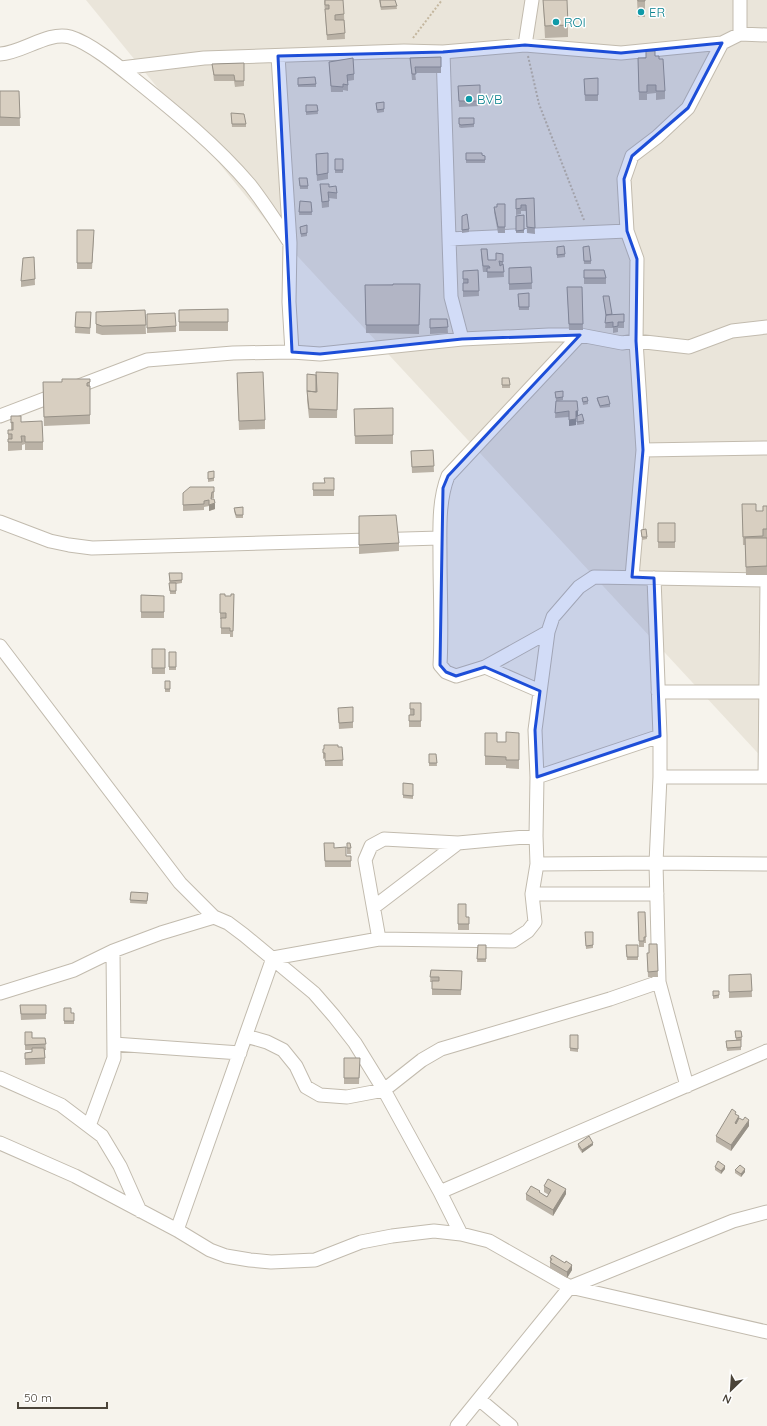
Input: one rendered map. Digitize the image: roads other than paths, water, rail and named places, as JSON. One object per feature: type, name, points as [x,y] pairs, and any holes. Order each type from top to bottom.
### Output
[{"type":"street","points":[[526,45],[532,0]]},
{"type":"street","points":[[740,0],[740,34]]},
{"type":"street","points":[[121,68],[204,58],[404,51],[443,52],[526,45],[621,53],[722,43],[740,34],[767,35]]},
{"type":"street","points":[[0,54],[8,54],[50,37],[69,36],[85,44],[121,68],[213,146],[250,185],[290,243]]},
{"type":"street","points":[[632,577],[643,450],[636,341],[637,259],[627,231],[624,179],[632,156],[657,137],[688,108],[722,43]]},
{"type":"street","points":[[443,52],[452,298],[462,339]]},
{"type":"street","points":[[278,56],[290,243],[288,302],[292,352]]},
{"type":"street","points":[[449,239],[627,231]]},
{"type":"street","points":[[0,416],[4,413],[147,360],[233,353],[292,352],[320,354],[462,339],[520,336],[580,335],[622,343],[636,341],[690,347],[732,331],[766,326]]},
{"type":"street","points":[[548,632],[485,667],[456,676],[446,672],[440,665],[440,538],[443,492],[448,476],[580,335]]},
{"type":"street","points":[[643,450],[767,448]]},
{"type":"street","points":[[0,522],[50,541],[92,548],[440,538]]},
{"type":"street","points":[[273,958],[379,939],[512,941],[528,931],[535,922],[532,894],[537,864],[537,777],[535,730],[548,632],[554,617],[579,587],[594,577],[767,580],[766,777],[660,777]]},
{"type":"street","points":[[654,578],[660,736],[660,777],[656,863],[659,982],[687,1086]]},
{"type":"street","points":[[0,646],[180,883],[214,917],[228,923],[239,931],[314,993],[334,1016],[355,1044],[384,1090],[440,1192],[461,1234]]},
{"type":"street","points":[[485,667],[540,692]]},
{"type":"street","points":[[658,692],[766,692]]},
{"type":"street","points":[[537,777],[660,736]]},
{"type":"street","points":[[379,939],[365,860],[371,846],[384,839],[458,843],[536,836]]},
{"type":"street","points":[[374,907],[458,843]]},
{"type":"street","points":[[537,864],[767,864]]},
{"type":"street","points":[[532,894],[657,894]]},
{"type":"street","points":[[0,993],[74,970],[113,950],[161,933],[214,917]]},
{"type":"street","points":[[89,1126],[113,1064],[113,950]]},
{"type":"street","points":[[177,1230],[273,958]]},
{"type":"street","points":[[246,1036],[267,1042],[283,1050],[296,1066],[306,1087],[320,1095],[347,1098],[384,1090],[422,1060],[441,1049],[610,1000],[659,982]]},
{"type":"street","points":[[114,1044],[240,1054]]},
{"type":"street","points":[[440,1192],[767,1051]]},
{"type":"street","points":[[0,1078],[60,1106],[102,1136],[120,1166],[140,1211]]},
{"type":"street","points":[[0,1143],[75,1176],[177,1230],[210,1250],[226,1256],[271,1262],[315,1260],[361,1242],[392,1236],[434,1231],[461,1234],[489,1241],[570,1287],[767,1332]]},
{"type":"street","points":[[457,1426],[480,1400],[570,1287],[734,1221],[767,1212]]},
{"type":"street","points":[[480,1400],[511,1426]]},
{"type":"place","name":"ER","points":[[641,12]]},
{"type":"place","name":"ROI","points":[[556,22]]},
{"type":"place","name":"BVB","points":[[469,99]]}]
